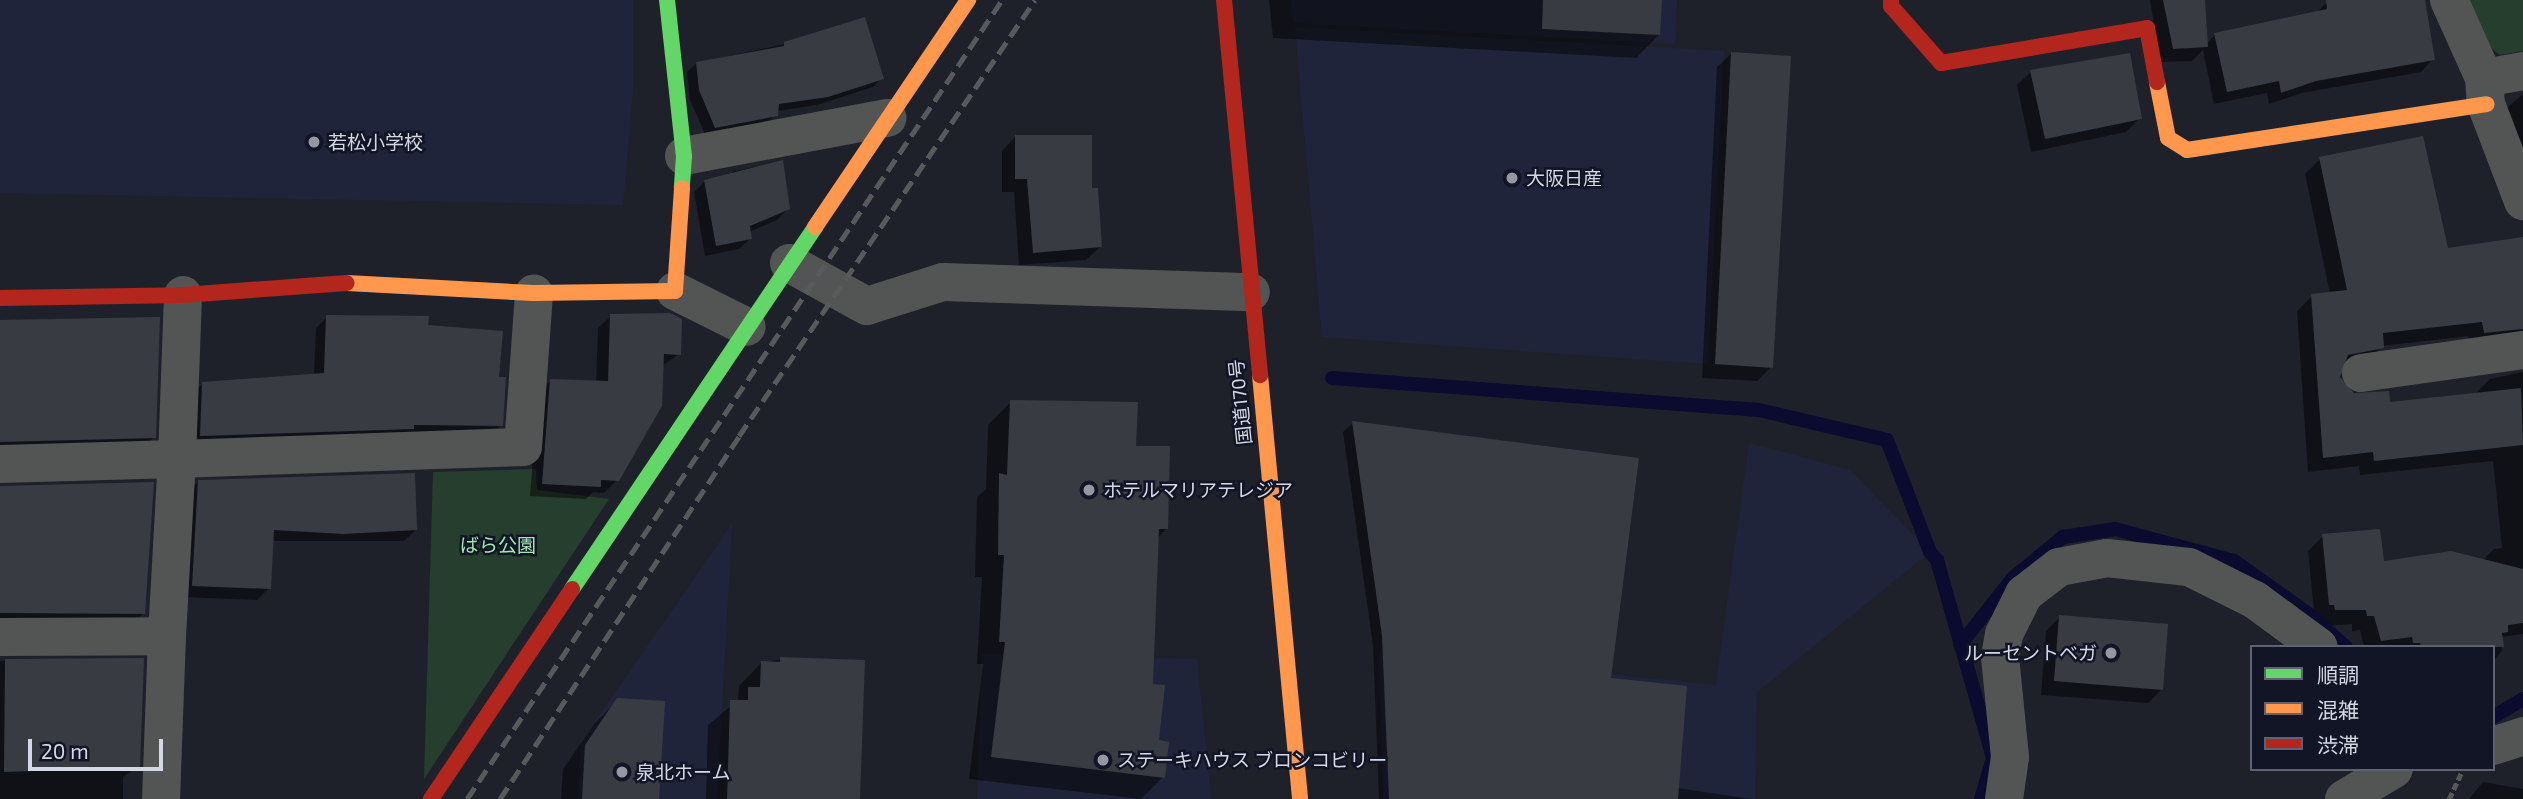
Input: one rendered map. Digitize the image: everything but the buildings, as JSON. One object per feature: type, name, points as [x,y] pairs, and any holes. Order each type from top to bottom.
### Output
[{"type":"main road","points":[[0,298],[183,295],[348,283],[534,293],[675,290],[684,156],[667,0]]},
{"type":"main road","points":[[431,799],[968,0]]},
{"type":"main road","name":"国道170号","points":[[1224,0],[1300,799]]},
{"type":"main road","points":[[1891,0],[1891,6],[1941,63],[2147,28],[2168,138],[2187,150],[2485,91]]},
{"type":"street","points":[[2449,0],[2485,91],[2523,201]]},
{"type":"street","points":[[2485,91],[2523,71]]},
{"type":"street","points":[[684,156],[887,118]]},
{"type":"street","points":[[789,263],[867,306],[943,282],[1251,292]]},
{"type":"street","points":[[675,290],[747,327]]},
{"type":"street","points":[[0,464],[523,447],[534,293]]},
{"type":"street","points":[[161,799],[183,295]]},
{"type":"street","points":[[2361,373],[2523,350]]},
{"type":"street","points":[[2004,799],[2010,757],[2000,657],[2004,634],[2024,594],[2060,567],[2081,561],[2132,558],[2189,567],[2255,600],[2316,645]]},
{"type":"street","points":[[0,636],[167,636]]},
{"type":"street","points":[[2495,745],[2523,736]]},
{"type":"street","points":[[2344,799],[2391,771]]},
{"type":"path","points":[[2449,799],[2462,771]]},
{"type":"shaded area","name":"若松小学校","points":[[0,0],[633,0],[633,91],[623,205],[0,193]]},
{"type":"shaded area","points":[[1291,0],[1677,0],[1675,44],[1293,23]]},
{"type":"shaded area","name":"大阪日産","points":[[1295,27],[1724,51],[1708,364],[1322,337]]},
{"type":"shaded area","points":[[1749,443],[1850,470],[1930,552],[1757,692],[1755,799],[1383,799],[1379,651],[1716,685]]},
{"type":"shaded area","points":[[732,524],[717,799],[578,799],[581,742]]},
{"type":"shaded area","points":[[982,654],[1197,659],[1211,799],[977,799]]},
{"type":"green space","points":[[2468,0],[2523,0],[2523,51],[2500,55],[2491,48]]},
{"type":"green space","name":"ばら公園","points":[[536,469],[537,490],[609,499],[424,779],[433,472]]},
{"type":"waterway","points":[[1332,378],[1759,410],[1887,440],[1930,552],[1937,560],[1993,758],[1981,799]]},
{"type":"waterway","points":[[1960,645],[2013,578],[2063,537],[2115,529],[2234,561],[2310,615],[2344,645]]},
{"type":"waterway","points":[[2495,716],[2523,699]]},
{"type":"railway","points":[[467,799],[1002,0]]},
{"type":"railway","points":[[500,799],[739,436],[1035,0]]},
{"type":"traffic: fast","points":[[667,0],[684,156],[682,188]]},
{"type":"traffic: fast","points":[[572,589],[815,227]]},
{"type":"traffic: slow","points":[[815,227],[968,0]]},
{"type":"traffic: slow","points":[[2157,82],[2168,138],[2187,150],[2486,104]]},
{"type":"traffic: slow","points":[[347,283],[534,293],[675,291],[682,188]]},
{"type":"traffic: slow","points":[[1260,375],[1300,799]]},
{"type":"traffic: jam","points":[[1224,0],[1260,375]]},
{"type":"traffic: jam","points":[[1891,0],[1891,6],[1941,63],[2147,28],[2157,82]]},
{"type":"traffic: jam","points":[[0,298],[183,295],[347,283]]},
{"type":"traffic: jam","points":[[431,799],[572,589]]},
{"type":"place","name":"若松小学校","points":[[314,142]]},
{"type":"place","name":"大阪日産","points":[[1512,178]]},
{"type":"place","name":"ホテルマリアテレジア","points":[[1089,490]]},
{"type":"place","name":"ルーセントベガ","points":[[2111,653]]},
{"type":"place","name":"ステーキハウス ブロンコビリー","points":[[1103,760]]},
{"type":"place","name":"泉北ホーム","points":[[622,772]]}]
